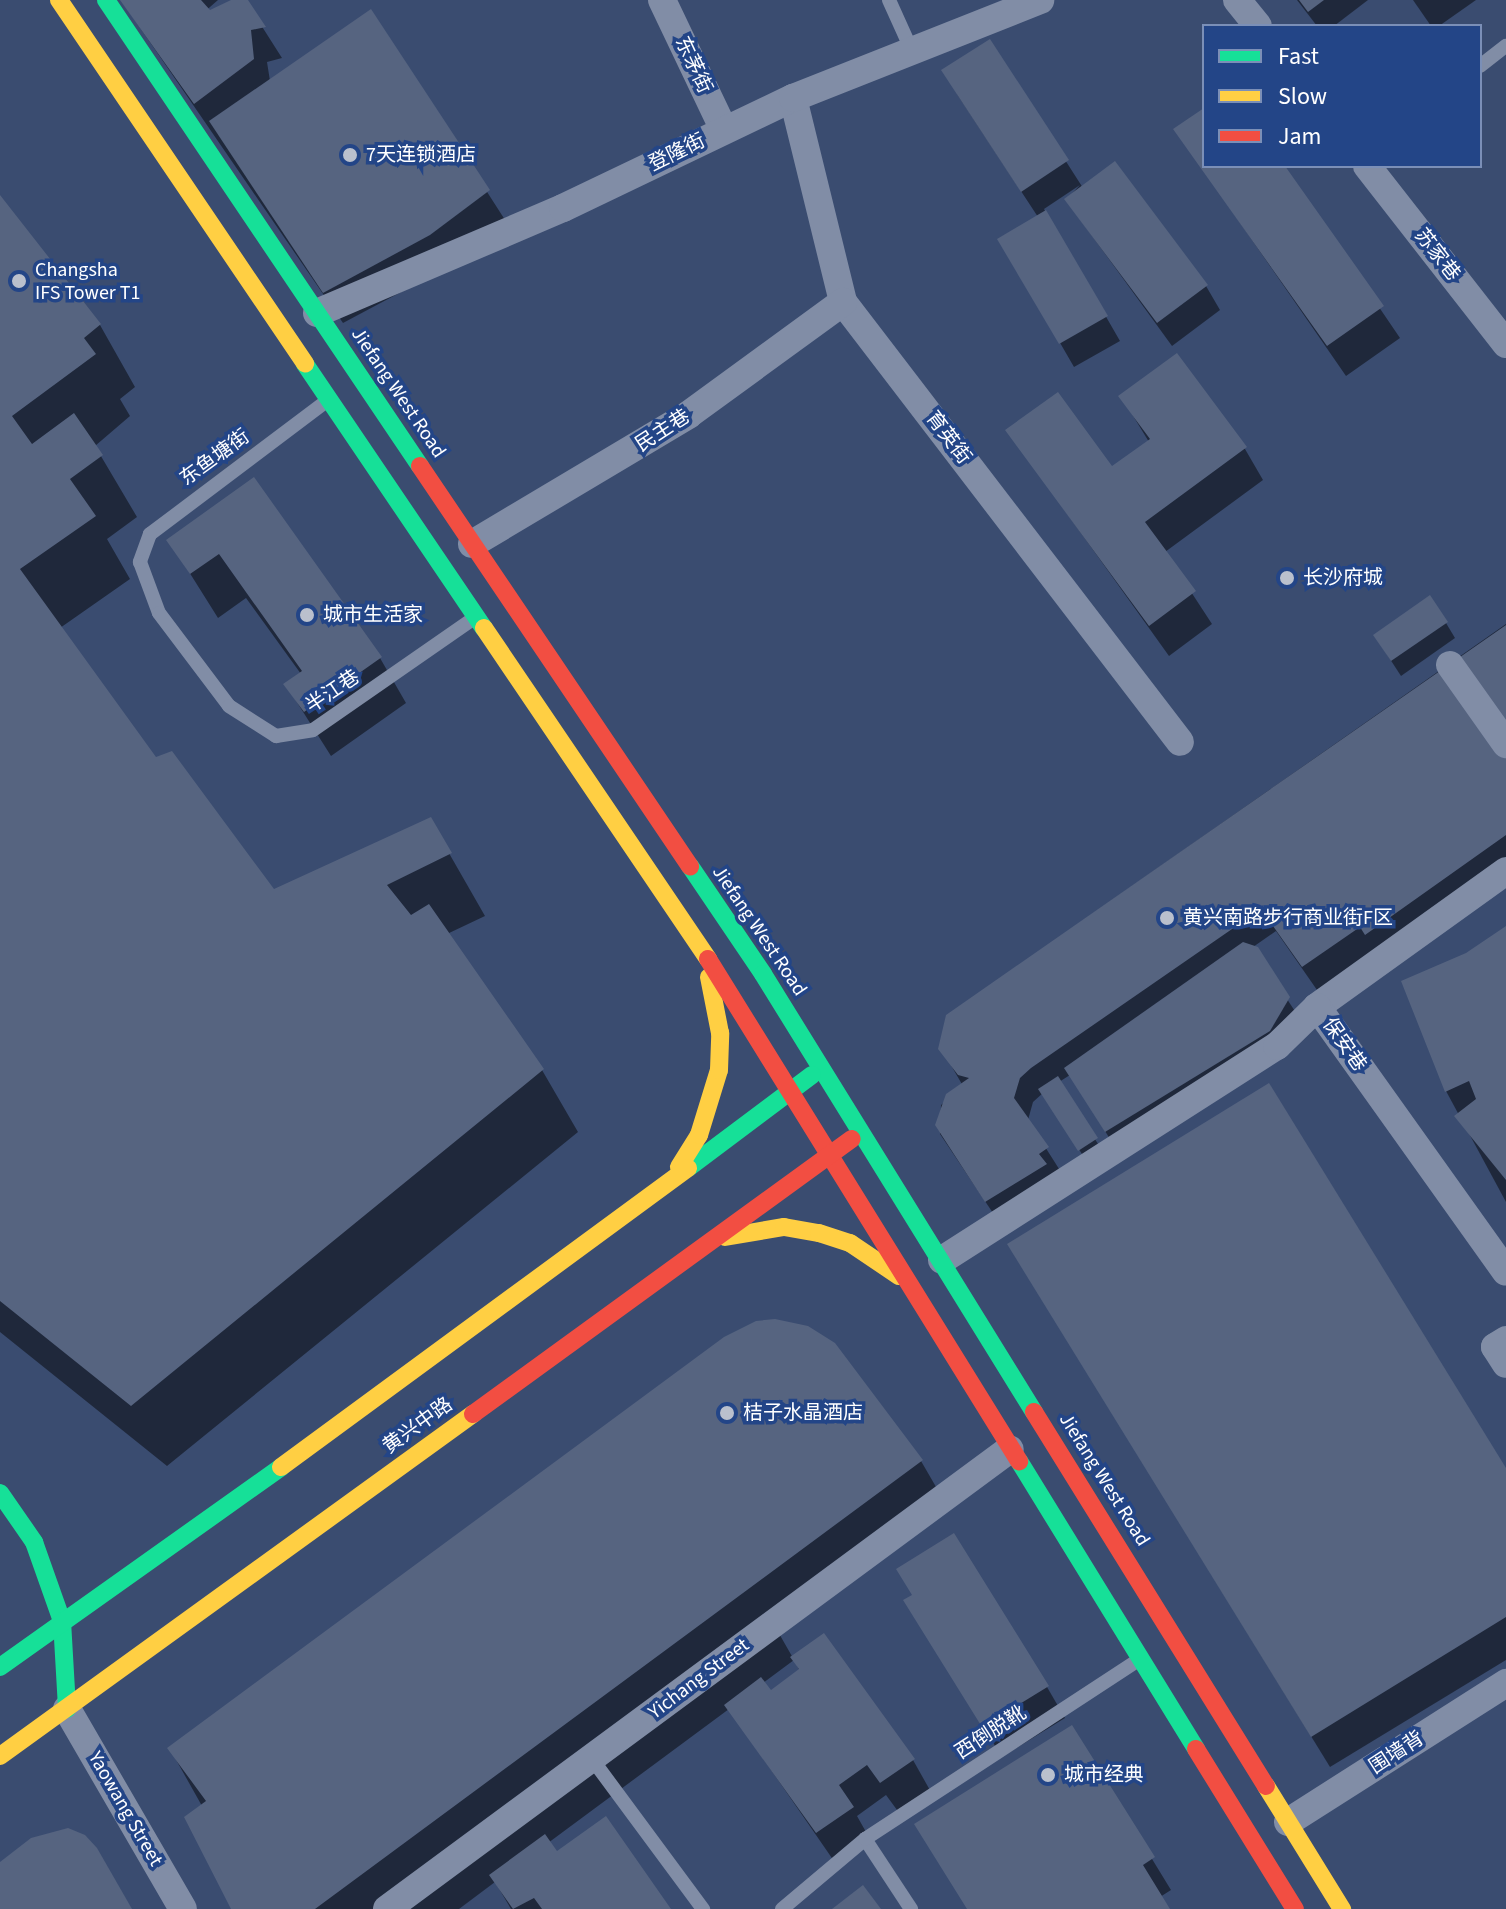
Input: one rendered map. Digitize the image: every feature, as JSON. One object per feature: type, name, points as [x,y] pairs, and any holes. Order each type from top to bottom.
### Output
[{"type":"main road","points":[[59,0],[696,943],[791,1090],[1295,1909]]},
{"type":"main road","name":"Jiefang West Road","points":[[106,0],[821,1068],[1342,1909]]},
{"type":"main road","points":[[664,1185],[699,1135],[719,1070],[716,1002],[696,943]]},
{"type":"main road","points":[[0,1667],[443,1351],[821,1068]]},
{"type":"main road","name":"黄兴中路","points":[[0,1756],[861,1132]]},
{"type":"main road","points":[[702,1246],[757,1228],[819,1233],[879,1259],[914,1289]]},
{"type":"main road","points":[[0,1493],[34,1542],[62,1621],[67,1709]]},
{"type":"street","name":"东茅街","points":[[662,0],[724,130]]},
{"type":"street","name":"登隆街","points":[[317,313],[563,208],[793,98],[1040,0]]},
{"type":"street","points":[[1237,0],[1256,24]]},
{"type":"street","name":"育英街","points":[[793,98],[843,302],[1180,742]]},
{"type":"street","name":"苏家巷","points":[[1369,168],[1506,344]]},
{"type":"street","name":"民主巷","points":[[472,544],[688,415],[843,302]]},
{"type":"street","points":[[1450,665],[1506,744]]},
{"type":"street","name":"保安巷","points":[[1506,871],[1317,1007],[1506,1272]]},
{"type":"street","points":[[942,1260],[1277,1046],[1317,1007]]},
{"type":"street","name":"Yichang Street","points":[[387,1909],[1010,1449]]},
{"type":"street","name":"围墙背","points":[[1288,1822],[1506,1683]]},
{"type":"street","name":"Yaowang Street","points":[[67,1709],[183,1909]]},
{"type":"lane","points":[[889,0],[912,51]]},
{"type":"lane","points":[[1482,64],[1506,46]]},
{"type":"lane","name":"东鱼塘街","points":[[140,562],[146,541],[164,520],[331,399]]},
{"type":"lane","name":"半江巷","points":[[140,562],[159,613],[229,706],[276,736],[313,730],[475,618]]},
{"type":"lane","name":"西倒脱靴","points":[[782,1909],[865,1839],[1139,1659]]},
{"type":"lane","points":[[592,1759],[703,1909]]},
{"type":"lane","points":[[865,1839],[911,1909]]},
{"type":"building","points":[[120,0],[201,0],[210,10],[231,0],[248,0],[266,27],[251,30],[254,59],[194,104]]},
{"type":"building","points":[[1299,0],[1324,0],[1308,12]]},
{"type":"building","name":"7天连锁酒店","points":[[371,9],[490,190],[430,235],[323,293],[209,121]]},
{"type":"building","points":[[990,39],[1069,160],[1021,192],[941,70]]},
{"type":"building","points":[[1202,109],[1202,168],[1286,168],[1384,306],[1327,346],[1173,129]]},
{"type":"building","points":[[1115,161],[1208,285],[1157,323],[1064,199]]},
{"type":"building","points":[[0,195],[101,324],[84,338],[96,354],[12,416],[32,444],[74,413],[103,455],[70,479],[96,516],[20,569],[156,757],[172,751],[274,889],[431,817],[452,853],[387,885],[411,915],[429,904],[544,1069],[131,1406],[0,1301]]},
{"type":"building","points":[[1046,210],[1108,316],[1059,344],[997,239]]},
{"type":"building","points":[[1177,353],[1247,447],[1145,522],[1196,591],[1149,626],[1005,430],[1058,392],[1112,466],[1150,439],[1118,396]]},
{"type":"building","name":"城市生活家","points":[[254,477],[382,657],[304,712],[283,684],[302,671],[219,554],[190,574],[166,540]]},
{"type":"building","points":[[1430,595],[1448,622],[1391,661],[1373,635]]},
{"type":"building","name":"黄兴南路步行商业街F区","points":[[1506,625],[1506,835],[1365,935],[1360,927],[1302,967],[1261,909],[1031,1068],[1020,1078],[1014,1098],[1049,1147],[1039,1154],[1047,1164],[985,1202],[935,1125],[946,1094],[969,1078],[958,1075],[938,1049],[946,1015]]},
{"type":"building","points":[[1506,926],[1506,1180],[1454,1116],[1476,1099],[1469,1081],[1445,1092],[1401,981],[1466,953]]},
{"type":"building","points":[[1243,942],[1258,947],[1290,997],[1270,1031],[1105,1132],[1064,1068]]},
{"type":"building","points":[[1058,1076],[1098,1138],[1078,1151],[1038,1089]]},
{"type":"building","points":[[1269,1083],[1506,1468],[1506,1617],[1311,1737],[1007,1244]]},
{"type":"building","points":[[775,1319],[808,1326],[835,1343],[923,1460],[315,1909],[231,1909],[184,1817],[206,1801],[167,1748],[724,1337],[756,1321]]},
{"type":"building","points":[[954,1533],[1049,1686],[982,1727],[903,1600],[912,1595],[896,1569]]},
{"type":"building","points":[[824,1633],[915,1759],[880,1783],[867,1765],[839,1785],[854,1807],[816,1833],[724,1705],[761,1677],[771,1690],[799,1669],[790,1657]]},
{"type":"building","name":"城市经典","points":[[1072,1725],[1155,1857],[1143,1865],[1170,1909],[967,1909],[914,1824]]},
{"type":"building","points":[[606,1816],[671,1909],[542,1909],[534,1898],[513,1909],[489,1875],[545,1834],[557,1851]]},
{"type":"building","points":[[68,1828],[85,1835],[97,1848],[132,1909],[0,1909],[0,1862],[31,1838]]},
{"type":"building","points":[[863,1885],[881,1909],[832,1909]]},
{"type":"traffic: fast","points":[[106,0],[420,466]]},
{"type":"traffic: fast","points":[[305,364],[484,628]]},
{"type":"traffic: fast","points":[[690,866],[763,974],[1034,1412]]},
{"type":"traffic: fast","points":[[688,1168],[812,1075]]},
{"type":"traffic: fast","points":[[1019,1461],[1196,1749]]},
{"type":"traffic: fast","points":[[0,1667],[281,1467]]},
{"type":"traffic: fast","points":[[0,1493],[34,1542],[62,1621],[67,1709]]},
{"type":"traffic: slow","points":[[59,0],[305,364]]},
{"type":"traffic: slow","points":[[484,628],[708,959]]},
{"type":"traffic: slow","points":[[679,1167],[699,1135],[719,1070],[720,1033],[709,977]]},
{"type":"traffic: slow","points":[[281,1467],[688,1168]]},
{"type":"traffic: slow","points":[[725,1237],[784,1227],[819,1233],[850,1243],[899,1276]]},
{"type":"traffic: slow","points":[[0,1756],[473,1414]]},
{"type":"traffic: slow","points":[[1266,1786],[1342,1909]]},
{"type":"traffic: jam","points":[[420,466],[690,866]]},
{"type":"traffic: jam","points":[[708,959],[1019,1461]]},
{"type":"traffic: jam","points":[[473,1414],[852,1139]]},
{"type":"traffic: jam","points":[[1034,1412],[1266,1786]]},
{"type":"traffic: jam","points":[[1196,1749],[1295,1909]]},
{"type":"place","name":"7天连锁酒店","points":[[350,155]]},
{"type":"place","name":"Changsha IFS Tower T1","points":[[19,281]]},
{"type":"place","name":"长沙府城","points":[[1287,578]]},
{"type":"place","name":"城市生活家","points":[[307,615]]},
{"type":"place","name":"黄兴南路步行商业街F区","points":[[1167,918]]},
{"type":"place","name":"桔子水晶酒店","points":[[727,1413]]},
{"type":"place","name":"城市经典","points":[[1048,1775]]}]
